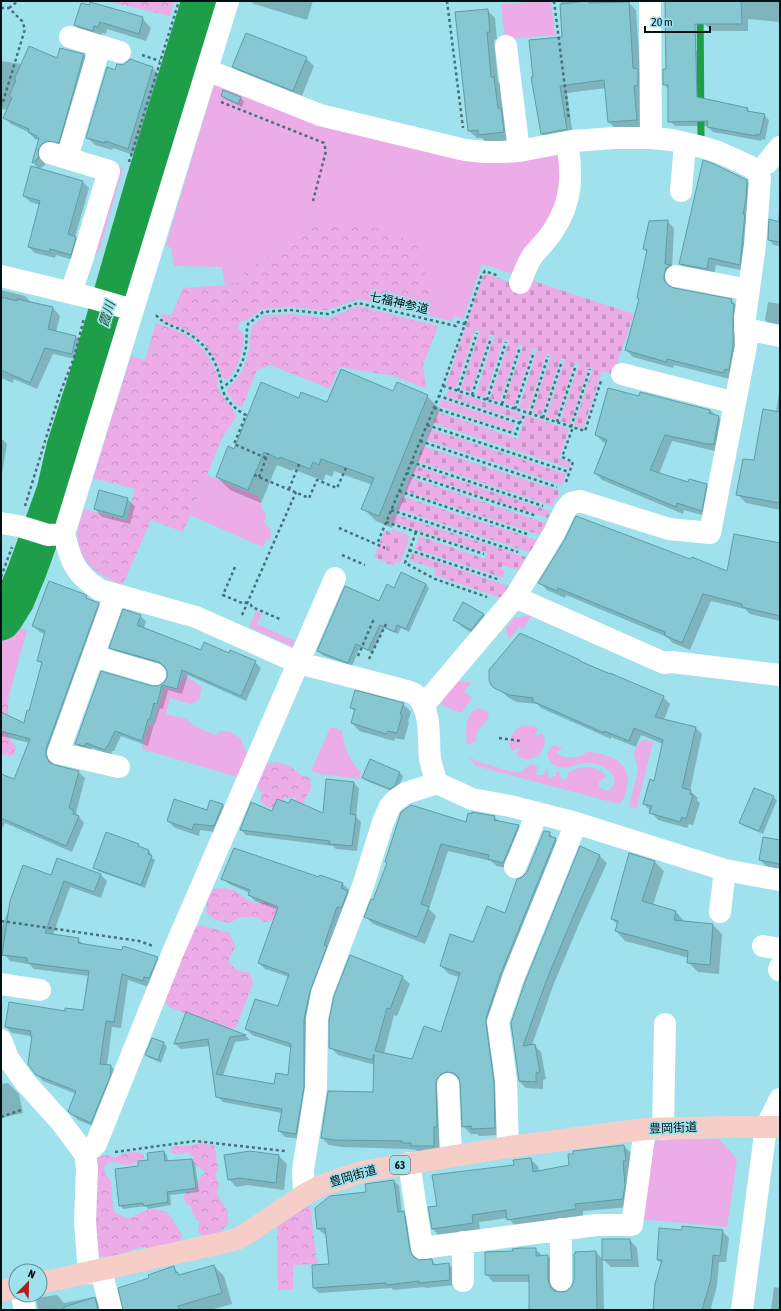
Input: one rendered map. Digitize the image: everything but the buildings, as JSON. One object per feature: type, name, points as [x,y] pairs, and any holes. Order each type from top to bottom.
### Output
[{"type":"main road","name":"豊岡街道","points":[[48,1281],[226,1242],[237,1238],[322,1185],[365,1171],[508,1147],[654,1129],[773,1127]]},
{"type":"street","points":[[228,1],[207,70],[128,309],[59,535],[77,571],[88,582],[100,590],[196,617],[299,663],[404,690],[416,695],[424,705],[428,722],[432,765],[437,783]]},
{"type":"street","points":[[650,1],[651,138]]},
{"type":"street","points":[[70,37],[110,49],[58,156],[109,171],[71,292]]},
{"type":"street","points":[[506,46],[519,151]]},
{"type":"street","points":[[207,70],[320,115],[465,150],[485,152],[519,151],[570,142],[615,138],[651,138],[672,140],[718,152],[750,166],[758,172],[760,178],[759,192],[745,318],[746,346],[710,534],[669,529],[580,501],[571,503],[564,510],[554,533],[541,555],[509,589],[424,705]]},
{"type":"street","points":[[520,283],[527,265],[553,231],[566,206],[569,193],[571,169],[570,142]]},
{"type":"street","points":[[681,191],[685,143]]},
{"type":"street","points":[[1,276],[71,292],[88,305],[128,309]]},
{"type":"street","points":[[676,276],[749,290]]},
{"type":"street","points":[[745,329],[780,336]]},
{"type":"street","points":[[613,374],[735,403]]},
{"type":"street","points":[[1,523],[48,535],[59,535]]},
{"type":"street","points":[[85,1154],[96,1144],[173,952],[335,578]]},
{"type":"street","points":[[509,589],[664,662],[780,675]]},
{"type":"street","points":[[115,595],[58,752],[119,767]]},
{"type":"street","points":[[93,656],[155,674]]},
{"type":"street","points":[[304,1195],[303,1170],[316,1088],[317,1019],[322,993],[366,877],[383,822],[390,806],[406,793],[437,783],[472,799],[510,806],[576,823],[725,870],[780,880]]},
{"type":"street","points":[[515,867],[532,826],[535,812]]},
{"type":"street","points":[[508,1147],[506,1081],[498,1022],[513,978],[576,823]]},
{"type":"street","points":[[720,912],[725,870]]},
{"type":"street","points":[[1,984],[40,990]]},
{"type":"street","points":[[409,1163],[422,1248],[596,1225],[632,1225],[654,1129],[665,1024]]},
{"type":"street","points":[[1,1040],[8,1058],[25,1082],[61,1122],[85,1154],[87,1168],[85,1222],[95,1272],[111,1310]]},
{"type":"street","points":[[448,1084],[441,1123],[451,1156]]},
{"type":"street","points":[[742,1310],[773,1127],[780,1099]]},
{"type":"street","points":[[561,1229],[561,1280]]},
{"type":"street","points":[[463,1242],[463,1281]]},
{"type":"path","points":[[1,8],[9,8],[18,1]]},
{"type":"path","points":[[129,162],[179,1]]},
{"type":"path","points":[[447,1],[465,150]]},
{"type":"path","points":[[554,1],[570,142]]},
{"type":"path","points":[[2,105],[25,29],[22,21],[9,8]]},
{"type":"path","points":[[221,102],[324,144],[326,151],[313,202]]},
{"type":"path","points":[[377,544],[443,386],[481,277],[486,271],[520,283]]},
{"type":"path","name":"七福神参道","points":[[222,388],[236,375],[243,360],[246,346],[246,329],[248,324],[263,312],[290,310],[328,314],[358,303],[456,326],[458,322],[465,324]]},
{"type":"path","points":[[1,577],[20,527],[60,393],[74,358],[88,305]]},
{"type":"path","points":[[156,315],[163,323],[187,332],[201,343],[214,360],[221,379],[223,392],[234,407],[239,412],[246,415],[234,444],[266,458]]},
{"type":"path","points":[[458,391],[477,333]]},
{"type":"path","points":[[472,395],[491,338]]},
{"type":"path","points":[[487,400],[506,342]]},
{"type":"path","points":[[502,404],[520,347]]},
{"type":"path","points":[[516,409],[534,352]]},
{"type":"path","points":[[530,414],[548,356]]},
{"type":"path","points":[[543,418],[562,361]]},
{"type":"path","points":[[558,422],[576,365]]},
{"type":"path","points":[[565,483],[573,462],[562,457],[590,369]]},
{"type":"path","points":[[443,386],[585,431],[613,374]]},
{"type":"path","points":[[439,396],[519,423]]},
{"type":"path","points":[[434,408],[516,434],[519,423],[522,421],[525,412]]},
{"type":"path","points":[[427,424],[569,472]]},
{"type":"path","points":[[420,441],[563,489]]},
{"type":"path","points":[[258,477],[268,453]]},
{"type":"path","points":[[289,489],[300,462]]},
{"type":"path","points":[[411,462],[547,507]]},
{"type":"path","points":[[254,475],[309,498],[317,480],[337,488],[346,468]]},
{"type":"path","points":[[406,474],[543,518]]},
{"type":"path","points":[[399,491],[534,536]]},
{"type":"path","points":[[245,610],[296,492]]},
{"type":"path","points":[[391,510],[524,554]]},
{"type":"path","points":[[386,522],[484,554]]},
{"type":"path","points":[[339,528],[385,548]]},
{"type":"path","points":[[416,532],[405,563],[435,579],[492,599]]},
{"type":"path","points":[[410,550],[509,589]]},
{"type":"path","points":[[342,555],[365,564]]},
{"type":"path","points":[[235,567],[223,595],[242,603],[247,603],[252,607],[282,620]]},
{"type":"path","points":[[355,678],[373,621],[370,620]]},
{"type":"path","points":[[355,678],[386,624]]},
{"type":"path","points":[[500,738],[521,741]]},
{"type":"path","points":[[1,921],[139,941],[173,952]]},
{"type":"path","points":[[85,1154],[99,1154],[195,1141],[306,1154]]},
{"type":"green space","points":[[107,1],[174,1],[170,16]]},
{"type":"green space","points":[[551,1],[555,35],[505,39],[501,4]]},
{"type":"green space","points":[[214,84],[344,128],[563,149],[562,198],[517,275],[482,264],[463,319],[454,316],[452,321],[433,317],[428,281],[325,221],[245,271],[238,282],[225,285],[222,267],[174,266],[171,248],[166,245]]},
{"type":"green space","points":[[118,166],[123,168],[99,251],[90,261]]},
{"type":"green space","points":[[325,221],[388,230],[417,245],[428,281],[433,317],[359,299],[327,310],[289,307],[263,309],[239,323],[238,328],[244,334],[243,346],[238,364],[228,379],[223,379],[213,357],[202,342],[187,331],[164,321],[161,313],[171,316],[183,288],[225,285],[238,282],[245,271]]},
{"type":"green space","points":[[486,274],[524,287],[527,279],[634,314],[613,375],[602,371],[583,429],[574,425],[593,369],[589,367],[570,424],[560,421],[579,364],[575,362],[556,420],[546,417],[565,359],[561,358],[542,415],[532,412],[551,355],[547,353],[528,411],[519,408],[537,350],[533,348],[514,406],[504,403],[523,346],[519,344],[500,402],[490,399],[509,341],[504,339],[485,397],[476,394],[494,336],[490,334],[471,392],[461,389],[480,331],[475,330],[456,388],[446,385],[482,279]]},
{"type":"green space","points":[[358,306],[438,326],[423,365],[426,389],[394,376],[339,367],[330,389],[270,365],[257,370],[242,407],[236,405],[226,390],[239,376],[246,362],[250,345],[251,327],[265,315],[293,314],[329,318]]},
{"type":"green space","points":[[156,323],[183,333],[203,349],[217,374],[217,386],[220,392],[237,416],[223,436],[183,532],[151,520],[123,584],[98,572],[86,560],[81,552],[78,534],[84,509],[127,520],[135,489],[93,478],[131,356],[145,360]]},
{"type":"green space","points":[[448,390],[522,414],[520,420],[446,396]]},
{"type":"green space","points":[[442,400],[515,424],[512,431],[439,406]]},
{"type":"green space","points":[[437,412],[518,439],[526,415],[569,429],[559,458],[571,463],[569,468],[433,423]]},
{"type":"green space","points":[[430,429],[566,474],[562,485],[427,440]]},
{"type":"green space","points":[[422,446],[560,491],[552,506],[417,461]]},
{"type":"green space","points":[[415,466],[550,511],[548,518],[413,473]]},
{"type":"green space","points":[[207,475],[258,496],[261,501],[261,508],[266,514],[264,523],[270,528],[271,532],[270,540],[266,539],[263,547],[190,515]]},
{"type":"green space","points":[[409,477],[546,523],[544,530],[542,529],[540,535],[405,491]]},
{"type":"green space","points":[[401,496],[537,540],[532,553],[397,509]]},
{"type":"green space","points":[[393,514],[526,557],[521,571],[503,565],[501,569],[505,571],[503,578],[415,549],[419,536],[485,559],[487,553],[390,521]]},
{"type":"green space","points":[[393,529],[410,536],[400,564],[396,562],[405,539],[392,533]]},
{"type":"green space","points":[[385,530],[405,539],[394,566],[374,557]]},
{"type":"green space","points":[[412,553],[508,586],[504,599],[434,575],[436,569],[410,560]]},
{"type":"green space","points":[[256,611],[262,614],[257,624],[295,641],[300,631],[293,647],[249,627]]},
{"type":"green space","points":[[532,615],[523,629],[519,627],[509,639],[505,629],[514,618]]},
{"type":"green space","points":[[13,627],[27,630],[1,726],[1,639]]},
{"type":"green space","points":[[184,675],[202,687],[199,700],[191,704],[170,698],[166,714],[187,719],[194,726],[215,735],[219,731],[229,731],[241,739],[248,754],[249,760],[241,778],[142,749],[148,725],[153,726],[164,687],[177,690]]},
{"type":"green space","points":[[463,681],[471,683],[464,691],[472,698],[461,713],[441,705],[444,695],[455,682]]},
{"type":"green space","points":[[1,692],[8,707],[8,736],[16,747],[14,755],[5,755],[1,753]]},
{"type":"green space","points":[[479,708],[489,713],[485,723],[477,730],[476,740],[469,745],[467,743],[466,733],[468,718],[474,710]]},
{"type":"green space","points":[[524,725],[538,728],[538,731],[534,734],[537,736],[541,733],[543,734],[545,740],[542,751],[533,758],[522,758],[516,755],[516,753],[520,750],[518,748],[513,751],[511,748],[510,740],[514,732]]},
{"type":"green space","points":[[330,728],[336,728],[342,731],[348,753],[353,763],[361,772],[360,779],[321,774],[311,771]]},
{"type":"green space","points":[[645,740],[653,742],[636,809],[629,807],[638,769],[634,754],[635,749],[641,741]]},
{"type":"green space","points":[[555,745],[562,748],[556,753],[562,756],[576,757],[587,752],[603,754],[617,760],[626,771],[628,778],[626,792],[621,802],[619,804],[476,766],[468,756],[476,761],[517,773],[532,764],[538,767],[536,772],[537,775],[543,775],[545,769],[548,770],[548,776],[550,778],[556,776],[556,772],[560,772],[559,776],[563,780],[567,778],[568,773],[577,768],[587,767],[597,769],[606,776],[599,781],[599,787],[606,791],[612,787],[614,777],[612,773],[600,765],[583,763],[562,768],[553,765],[549,760],[547,753],[552,746]]},
{"type":"green space","points":[[278,762],[291,767],[301,775],[310,778],[311,788],[304,801],[303,814],[296,804],[296,798],[285,798],[279,802],[277,809],[268,807],[260,802],[262,793],[257,786],[260,775],[266,764]]},
{"type":"green space","points":[[224,888],[236,891],[249,901],[259,903],[269,900],[276,904],[277,914],[272,921],[264,922],[257,917],[241,917],[229,923],[214,919],[206,913],[207,898],[214,889]]},
{"type":"green space","points":[[201,925],[230,933],[235,947],[228,962],[237,970],[250,973],[253,983],[236,1027],[229,1030],[169,1007],[163,999],[192,928]]},
{"type":"green space","points":[[719,1139],[737,1159],[727,1227],[641,1219],[651,1147],[658,1140]]},
{"type":"green space","points":[[199,1143],[214,1145],[218,1169],[215,1176],[219,1183],[217,1194],[228,1212],[228,1225],[216,1234],[206,1237],[198,1232],[199,1221],[193,1215],[191,1206],[186,1204],[183,1197],[188,1191],[196,1190],[198,1181],[205,1172],[194,1163],[193,1157],[188,1152],[173,1154],[170,1150],[174,1146],[190,1146]]},
{"type":"green space","points":[[136,1152],[143,1154],[144,1158],[128,1166],[120,1163],[109,1162],[104,1167],[105,1174],[111,1181],[113,1211],[125,1217],[130,1217],[152,1209],[167,1212],[182,1234],[179,1244],[154,1249],[139,1247],[122,1254],[105,1257],[96,1255],[94,1162],[99,1156],[109,1155],[115,1158],[123,1153]]},
{"type":"green space","points":[[310,1205],[317,1264],[293,1265],[293,1289],[278,1290],[277,1226]]},
{"type":"waterway","name":"霞川","points":[[1,621],[15,600],[56,491],[66,447],[93,363],[145,183],[201,1]]},
{"type":"waterway","points":[[700,1],[701,138]]}]
